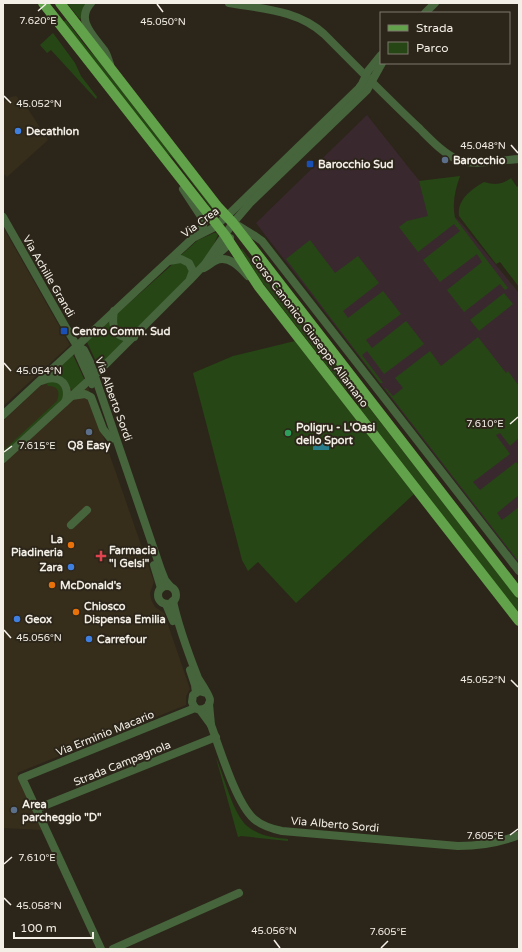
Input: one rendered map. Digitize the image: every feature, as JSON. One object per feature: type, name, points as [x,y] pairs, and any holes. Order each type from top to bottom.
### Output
[{"type":"main road","name":"Corso Canonico Giuseppe Allamano","points":[[43,3],[227,238],[259,287],[519,621]]},
{"type":"main road","name":"Corso Canonico Giuseppe Allamano","points":[[60,3],[519,593]]},
{"type":"main road","points":[[346,399],[360,388]]},
{"type":"street","points":[[91,3],[86,9],[85,14],[87,27],[104,50],[112,71]]},
{"type":"street","points":[[229,3],[288,14],[307,21],[321,31],[439,148],[458,160],[478,162],[519,159]]},
{"type":"street","points":[[426,12],[435,3]]},
{"type":"street","name":"Via Crea","points":[[227,238],[230,220],[251,202],[367,90],[368,78],[380,57]]},
{"type":"street","name":"Via Crea","points":[[368,78],[381,64]]},
{"type":"street","points":[[152,142],[162,161],[203,219],[204,224],[193,238]]},
{"type":"street","name":"Via Achille Grandi","points":[[3,217],[77,346]]},
{"type":"street","points":[[216,225],[230,220]]},
{"type":"street","name":"Corso Canonico Giuseppe Allamano","points":[[230,220],[262,241],[519,571]]},
{"type":"street","name":"Via Crea","points":[[3,414],[193,238],[216,225]]},
{"type":"street","points":[[3,459],[118,352],[205,264],[226,247],[227,238]]},
{"type":"street","points":[[169,260],[181,259],[189,262],[192,271],[190,280]]},
{"type":"street","points":[[198,272],[216,260],[230,260],[259,287]]},
{"type":"street","points":[[114,311],[113,324],[115,330],[123,336],[134,336]]},
{"type":"street","name":"Via Alberto Sordi","points":[[77,346],[78,353],[100,392],[161,588],[158,592],[158,596],[161,601],[170,602]]},
{"type":"street","points":[[100,392],[102,376],[114,361],[118,352]]},
{"type":"street","name":"Via Alberto Sordi","points":[[92,377],[111,439],[124,469],[161,570],[165,580],[170,586],[173,587],[176,593],[176,596],[170,602]]},
{"type":"street","points":[[39,381],[51,378],[60,380],[66,388],[67,398],[64,402]]},
{"type":"street","name":"Via Alberto Sordi","points":[[71,396],[85,394],[91,397],[103,429],[111,439]]},
{"type":"street","points":[[70,525],[87,510]]},
{"type":"street","points":[[161,588],[170,586]]},
{"type":"street","name":"Via Alberto Sordi","points":[[170,602],[177,617],[198,676],[210,698],[209,704],[211,726]]},
{"type":"street","name":"Via Alberto Sordi","points":[[170,602],[172,619],[193,678],[196,693],[192,700],[193,705],[211,726],[242,803],[253,818],[268,827],[282,831],[458,846],[484,845],[519,835]]},
{"type":"street","points":[[196,693],[202,691],[206,693]]},
{"type":"street","points":[[198,709],[205,709],[209,704]]},
{"type":"street","name":"Via Erminio Macario","points":[[36,809],[22,778],[198,709]]},
{"type":"street","name":"Strada Campagnola","points":[[36,809],[216,737]]},
{"type":"street","points":[[36,809],[101,949]]},
{"type":"street","points":[[113,949],[239,893]]},
{"type":"shaded area","name":"Decathlon","points":[[16,96],[28,109],[48,140],[7,177],[3,173],[3,103],[11,97]]},
{"type":"shaded area","points":[[367,115],[417,178],[462,224],[519,293],[519,564],[256,223]]},
{"type":"shaded area","points":[[3,227],[70,345],[3,406]]},
{"type":"shaded area","points":[[73,355],[89,389],[92,404],[154,582],[150,593],[151,599],[155,607],[164,613],[190,689],[186,696],[186,705],[17,773],[42,830],[3,828],[3,421]]},
{"type":"green space","points":[[67,3],[87,3],[81,19],[79,18]]},
{"type":"green space","points":[[66,20],[214,207],[212,209],[173,158],[163,150],[63,22]]},
{"type":"green space","points":[[53,33],[75,63],[81,76],[97,97],[96,99],[51,50],[47,53],[40,45]]},
{"type":"green space","points":[[460,176],[454,197],[455,218],[508,288],[505,290],[500,284],[464,312],[447,290],[482,262],[477,254],[440,282],[423,260],[460,231],[454,224],[418,252],[399,227],[407,221],[428,216],[419,181]]},
{"type":"green space","points":[[511,178],[517,187],[519,185],[519,287],[500,262],[496,264],[459,216],[460,204],[466,195],[475,188],[484,182],[498,184]]},
{"type":"green space","points":[[214,233],[218,235],[212,248],[194,273],[179,257],[198,240]]},
{"type":"green space","points":[[310,240],[335,273],[358,256],[379,283],[343,311],[348,318],[383,291],[401,314],[366,340],[372,348],[406,321],[424,344],[384,374],[367,351],[362,355],[383,383],[380,383],[286,259]]},
{"type":"green space","points":[[242,249],[297,320],[309,330],[352,385],[350,390],[346,390],[262,282],[241,250]]},
{"type":"green space","points":[[177,261],[188,264],[190,275],[131,334],[124,334],[118,330],[116,317],[118,313]]},
{"type":"green space","points":[[504,293],[513,304],[479,331],[470,320]]},
{"type":"green space","points":[[110,321],[127,340],[99,368],[87,342]]},
{"type":"green space","points":[[478,337],[506,373],[508,371],[519,386],[519,438],[510,446],[500,433],[496,435],[510,454],[473,482],[480,490],[516,462],[519,465],[519,495],[497,513],[502,520],[519,507],[519,562],[385,387],[393,396],[403,388],[395,378],[430,351],[441,366]]},
{"type":"green space","name":"Poligru - L'Oasi dello Sport","points":[[295,341],[414,494],[296,603],[258,562],[248,571],[242,560],[193,373],[233,356]]},
{"type":"green space","points":[[73,355],[85,381],[73,391],[61,378],[51,376]]},
{"type":"green space","points":[[53,380],[63,387],[64,398],[3,454],[3,451],[57,401],[58,390],[52,386],[48,386],[46,383]]},
{"type":"green space","points":[[362,400],[519,600],[519,613],[358,406],[358,403]]},
{"type":"green space","points":[[216,758],[237,813],[247,826],[256,832],[272,837],[288,839],[288,841],[241,836],[238,837]]},
{"type":"water","points":[[314,435],[315,437],[318,435],[322,442],[329,442],[329,450],[313,450],[311,438]]},
{"type":"place","name":"Decathlon","points":[[18,131]]},
{"type":"place","name":"Barocchio","points":[[445,160]]},
{"type":"place","name":"Barocchio Sud","points":[[310,164]]},
{"type":"place","name":"Centro Comm. Sud","points":[[64,331]]},
{"type":"place","name":"Q8 Easy","points":[[89,432]]},
{"type":"place","name":"Poligru - L'Oasi dello Sport","points":[[288,433]]},
{"type":"place","name":"La Piadineria","points":[[71,545]]},
{"type":"place","name":"Farmacia \"I Gelsi\"","points":[[101,556]]},
{"type":"place","name":"Zara","points":[[71,567]]},
{"type":"place","name":"McDonald's","points":[[52,585]]},
{"type":"place","name":"Chiosco Dispensa Emilia","points":[[76,612]]},
{"type":"place","name":"Geox","points":[[17,619]]},
{"type":"place","name":"Carrefour","points":[[89,639]]},
{"type":"place","name":"Area parcheggio \"D\"","points":[[14,810]]}]
